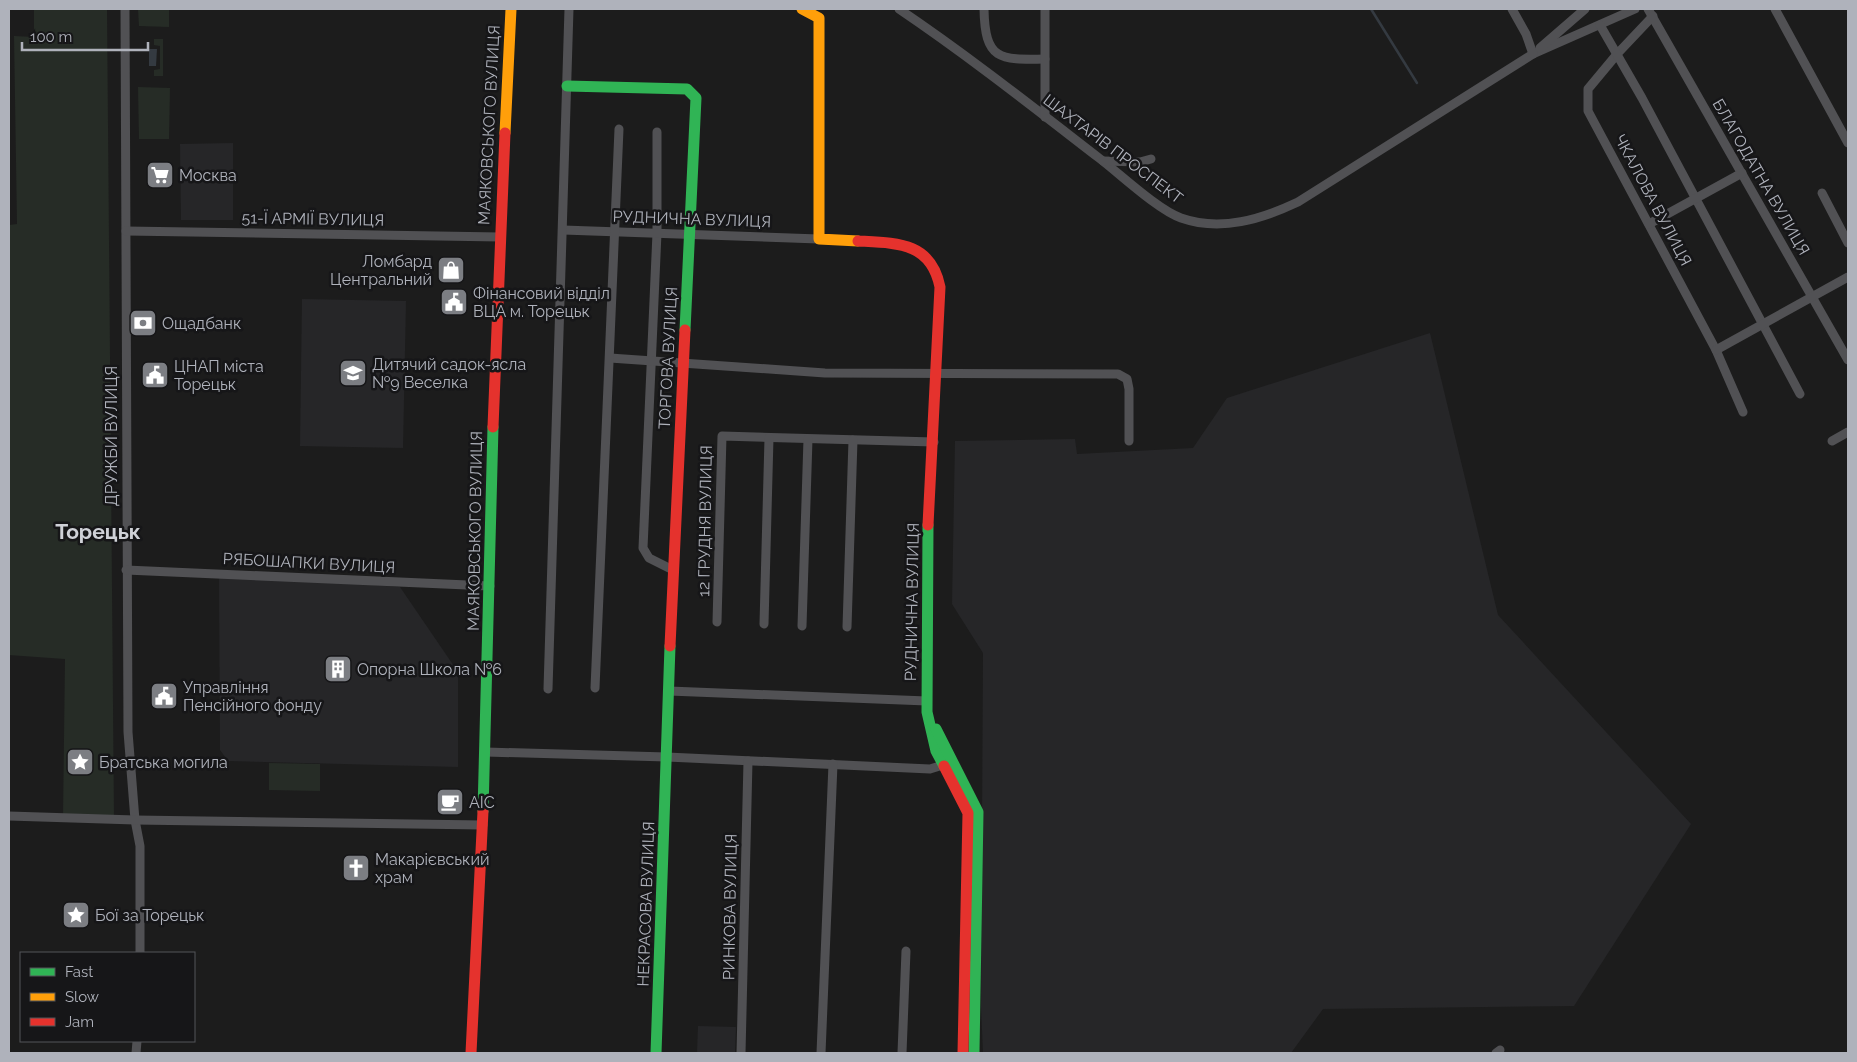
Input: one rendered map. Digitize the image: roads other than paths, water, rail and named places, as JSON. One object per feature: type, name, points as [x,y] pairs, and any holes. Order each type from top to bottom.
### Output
[{"type":"main road","name":"МАЯКОВСЬКОГО ВУЛИЦЯ","points":[[471,1053],[486,752],[493,413],[512,9]]},
{"type":"main road","points":[[802,9],[821,14],[819,239]]},
{"type":"main road","name":"ТОРГОВА ВУЛИЦЯ","points":[[567,86],[687,89],[696,98],[673,570],[669,691]]},
{"type":"main road","name":"РУДНИЧНА ВУЛИЦЯ","points":[[819,239],[896,245],[916,249],[928,258],[936,271],[940,288],[938,375],[928,535],[927,707],[936,751],[968,813],[963,1053]]},
{"type":"main road","name":"НЕКРАСОВА ВУЛИЦЯ","points":[[656,1053],[669,691]]},
{"type":"main road","points":[[927,707],[978,812],[974,1053]]},
{"type":"street","name":"ДРУЖБИ ВУЛИЦЯ","points":[[125,9],[128,732],[135,820],[140,846],[140,952]]},
{"type":"street","points":[[548,689],[569,9]]},
{"type":"street","name":"ШАХТАРІВ ПРОСПЕКТ","points":[[898,9],[1179,218],[1216,224],[1259,217],[1298,202],[1533,54],[1585,9]]},
{"type":"street","points":[[984,9],[985,34],[992,48],[1008,60],[1045,59]]},
{"type":"street","points":[[1045,9],[1045,117]]},
{"type":"street","points":[[1512,9],[1526,34],[1533,54]]},
{"type":"street","name":"ШАХТАРІВ ПРОСПЕКТ","points":[[1533,54],[1635,9]]},
{"type":"street","points":[[1775,9],[1848,143]]},
{"type":"street","name":"ЧКАЛОВА ВУЛИЦЯ","points":[[1651,13],[1588,89],[1588,112],[1716,350],[1743,412]]},
{"type":"street","name":"БЛАГОДАТНА ВУЛИЦЯ","points":[[1651,13],[1848,360]]},
{"type":"street","points":[[1600,25],[1618,53],[1800,394]]},
{"type":"street","points":[[596,688],[619,129]]},
{"type":"street","points":[[657,132],[657,233],[643,548],[649,558],[673,570]]},
{"type":"street","points":[[1103,161],[1140,162],[1151,159]]},
{"type":"street","points":[[1649,224],[1742,173]]},
{"type":"street","points":[[1822,193],[1848,243]]},
{"type":"street","name":"РУДНИЧНА ВУЛИЦЯ","points":[[563,230],[690,236],[819,239]]},
{"type":"street","name":"51-Ї АРМІЇ ВУЛИЦЯ","points":[[126,231],[500,237]]},
{"type":"street","points":[[1716,350],[1848,277]]},
{"type":"street","points":[[610,358],[684,365],[825,373],[938,375],[1118,374],[1127,379],[1129,389],[1129,441]]},
{"type":"street","points":[[1832,440],[1848,432]]},
{"type":"street","name":"12 ГРУДНЯ ВУЛИЦЯ","points":[[718,622],[722,436],[934,442]]},
{"type":"street","points":[[764,624],[769,438]]},
{"type":"street","points":[[802,626],[808,439]]},
{"type":"street","points":[[847,628],[853,440]]},
{"type":"street","name":"РЯБОШАПКИ ВУЛИЦЯ","points":[[126,570],[490,586]]},
{"type":"street","points":[[669,691],[927,707]]},
{"type":"street","points":[[486,752],[748,760],[930,769],[943,765]]},
{"type":"street","name":"РИНКОВА ВУЛИЦЯ","points":[[741,1053],[748,760]]},
{"type":"street","points":[[821,1053],[833,764]]},
{"type":"street","points":[[9,816],[135,820],[483,825]]},
{"type":"street","points":[[902,1053],[906,951]]},
{"type":"waterway","points":[[1371,9],[1417,83]]},
{"type":"place","name":"Москва","points":[[160,175]]},
{"type":"place","name":"Ломбард Центральний","points":[[451,270]]},
{"type":"place","name":"Фінансовий відділ ВЦА м. Торецьк","points":[[454,302]]},
{"type":"place","name":"Ощадбанк","points":[[143,323]]},
{"type":"place","name":"Дитячий садок-ясла №9 Веселка","points":[[353,373]]},
{"type":"place","name":"ЦНАП міста Торецьк","points":[[155,375]]},
{"type":"place","name":"Опорна Школа №6","points":[[338,669]]},
{"type":"place","name":"Управління Пенсійного фонду","points":[[164,696]]},
{"type":"place","name":"Братська мoгила","points":[[80,762]]},
{"type":"place","name":"АІС","points":[[450,802]]},
{"type":"place","name":"Макарієвський храм","points":[[356,868]]},
{"type":"place","name":"Бої за Торецьк","points":[[76,915]]},
{"type":"district","name":"Торецьк","points":[[98,531]]}]
